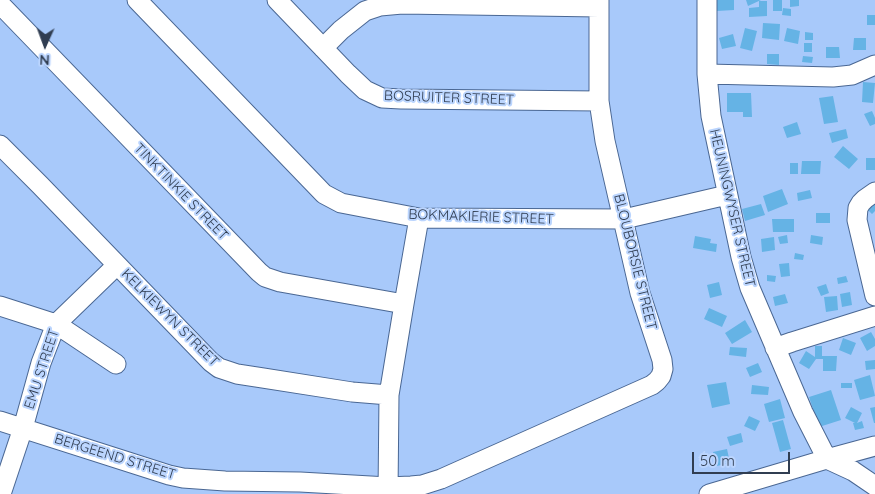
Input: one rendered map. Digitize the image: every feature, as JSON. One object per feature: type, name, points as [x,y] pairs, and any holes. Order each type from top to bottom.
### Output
[{"type":"street","name":"BOKMAKIERIE STREET","points":[[137,0],[324,194],[341,204],[419,218],[624,218],[727,195]]},
{"type":"street","name":"BOSRUITER STREET","points":[[278,0],[365,90],[382,98],[599,101]]},
{"type":"street","name":"HEUNINGWYSER STREET","points":[[707,0],[707,74],[711,116],[741,257],[750,288],[775,348],[803,412],[827,459]]},
{"type":"street","points":[[323,48],[341,30],[365,11],[380,6],[402,4],[599,3]]},
{"type":"street","name":"BLOUBORSIE STREET","points":[[388,490],[422,485],[441,479],[652,386],[661,376],[662,360],[640,294],[605,141],[599,101],[599,3]]},
{"type":"street","name":"TINKTINKIE STREET","points":[[0,4],[265,277],[280,282],[404,304]]},
{"type":"street","points":[[707,74],[833,77],[852,74],[875,66]]},
{"type":"street","name":"KELKIEWYN STREET","points":[[0,145],[211,362],[219,368],[237,374],[352,392],[389,395]]},
{"type":"street","points":[[875,192],[861,203],[858,208],[857,220],[875,296]]},
{"type":"street","points":[[388,490],[389,395],[419,218]]},
{"type":"street","name":"EMU STREET","points":[[1,494],[23,428],[41,363],[56,324],[117,265]]},
{"type":"street","points":[[0,306],[56,324],[116,364]]},
{"type":"street","points":[[775,348],[875,316]]},
{"type":"street","name":"BERGEEND STREET","points":[[0,421],[183,478],[224,481],[300,482],[388,490]]},
{"type":"street","points":[[709,494],[875,446]]},
{"type":"street","points":[[827,459],[853,471],[875,486]]},
{"type":"building","points":[[717,0],[734,0],[734,10],[717,11]]},
{"type":"building","points":[[746,0],[761,0],[748,6]]},
{"type":"building","points":[[773,0],[782,0],[782,11],[773,11]]},
{"type":"building","points":[[790,0],[799,0],[799,6],[790,7]]},
{"type":"building","points":[[759,1],[767,1],[767,16],[749,17],[749,8],[759,7]]},
{"type":"building","points":[[783,8],[791,9],[791,16],[782,15]]},
{"type":"building","points":[[867,15],[875,15],[875,25],[867,25]]},
{"type":"building","points":[[763,23],[780,24],[779,40],[762,38]]},
{"type":"building","points":[[745,28],[757,31],[752,51],[740,48]]},
{"type":"building","points":[[787,28],[800,31],[798,44],[784,41]]},
{"type":"building","points":[[805,32],[813,33],[813,40],[805,40]]},
{"type":"building","points":[[733,34],[736,46],[722,49],[719,38]]},
{"type":"building","points":[[854,38],[866,38],[866,50],[853,50]]},
{"type":"building","points":[[804,43],[812,43],[812,52],[804,52]]},
{"type":"building","points":[[826,47],[839,47],[840,58],[826,58]]},
{"type":"building","points":[[767,54],[779,54],[779,65],[767,64]]},
{"type":"building","points":[[803,56],[813,57],[812,63],[802,62]]},
{"type":"building","points":[[863,82],[875,83],[873,103],[862,102]]},
{"type":"building","points":[[727,93],[751,93],[752,117],[743,117],[743,112],[727,112]]},
{"type":"building","points":[[833,96],[838,122],[824,124],[819,98]]},
{"type":"building","points":[[872,111],[875,124],[870,126],[864,114]]},
{"type":"building","points":[[797,122],[801,134],[787,138],[783,127]]},
{"type":"building","points":[[846,129],[848,138],[832,143],[829,133]]},
{"type":"building","points":[[843,146],[858,159],[849,169],[834,157]]},
{"type":"building","points":[[866,158],[875,158],[875,170],[866,170]]},
{"type":"building","points":[[802,161],[821,161],[820,174],[801,174]]},
{"type":"building","points":[[790,163],[798,163],[798,174],[790,174]]},
{"type":"building","points":[[782,189],[788,204],[768,212],[763,196]]},
{"type":"building","points":[[810,190],[812,198],[798,201],[797,193]]},
{"type":"building","points":[[875,201],[875,211],[872,214],[867,209]]},
{"type":"building","points":[[761,204],[765,215],[745,221],[742,209]]},
{"type":"building","points":[[816,213],[830,213],[830,223],[816,223]]},
{"type":"building","points":[[772,219],[794,219],[794,232],[773,232]]},
{"type":"building","points":[[787,235],[788,243],[780,244],[778,237]]},
{"type":"building","points":[[811,235],[823,237],[822,245],[810,243]]},
{"type":"building","points":[[695,236],[711,239],[710,243],[717,244],[716,252],[693,248]]},
{"type":"building","points":[[774,237],[775,250],[762,252],[761,239]]},
{"type":"building","points":[[795,253],[804,255],[803,260],[794,259]]},
{"type":"building","points":[[789,263],[790,276],[781,277],[779,264]]},
{"type":"building","points":[[767,275],[776,276],[775,282],[767,281]]},
{"type":"building","points":[[846,276],[848,282],[838,284],[837,278]]},
{"type":"building","points":[[719,282],[722,295],[710,298],[707,285]]},
{"type":"building","points":[[826,284],[829,293],[821,296],[817,287]]},
{"type":"building","points":[[850,292],[852,305],[842,307],[840,294]]},
{"type":"building","points":[[785,294],[788,303],[775,306],[773,297]]},
{"type":"building","points":[[837,296],[838,310],[826,312],[824,297]]},
{"type":"building","points":[[709,308],[727,316],[722,327],[704,319]]},
{"type":"building","points":[[745,320],[752,332],[732,344],[725,333]]},
{"type":"building","points":[[871,332],[875,339],[875,346],[867,351],[860,338]]},
{"type":"building","points":[[843,338],[856,343],[851,355],[839,350]]},
{"type":"building","points":[[815,346],[822,346],[822,356],[837,356],[836,371],[823,371],[823,359],[816,359],[809,369],[799,363],[806,351],[815,357]]},
{"type":"building","points":[[730,347],[747,348],[746,357],[729,355]]},
{"type":"building","points":[[875,360],[875,369],[866,370],[865,361]]},
{"type":"building","points":[[758,363],[762,372],[750,377],[746,368]]},
{"type":"building","points":[[870,375],[875,396],[860,400],[854,380]]},
{"type":"building","points":[[726,382],[730,404],[712,408],[707,385]]},
{"type":"building","points":[[841,383],[852,383],[852,388],[841,388]]},
{"type":"building","points":[[752,385],[769,387],[768,395],[751,394]]},
{"type":"building","points":[[831,390],[841,420],[819,427],[809,397]]},
{"type":"building","points":[[780,399],[785,418],[769,422],[764,404]]},
{"type":"building","points":[[851,407],[862,413],[857,423],[862,421],[864,428],[855,430],[853,423],[855,423],[845,418]]},
{"type":"building","points":[[875,407],[875,423],[874,423],[870,408]]},
{"type":"building","points":[[749,416],[760,421],[755,431],[744,426]]},
{"type":"building","points":[[783,420],[791,449],[780,452],[772,423]]},
{"type":"building","points":[[741,433],[743,442],[730,446],[727,437]]},
{"type":"building","points":[[727,449],[730,463],[717,466],[713,452]]}]
